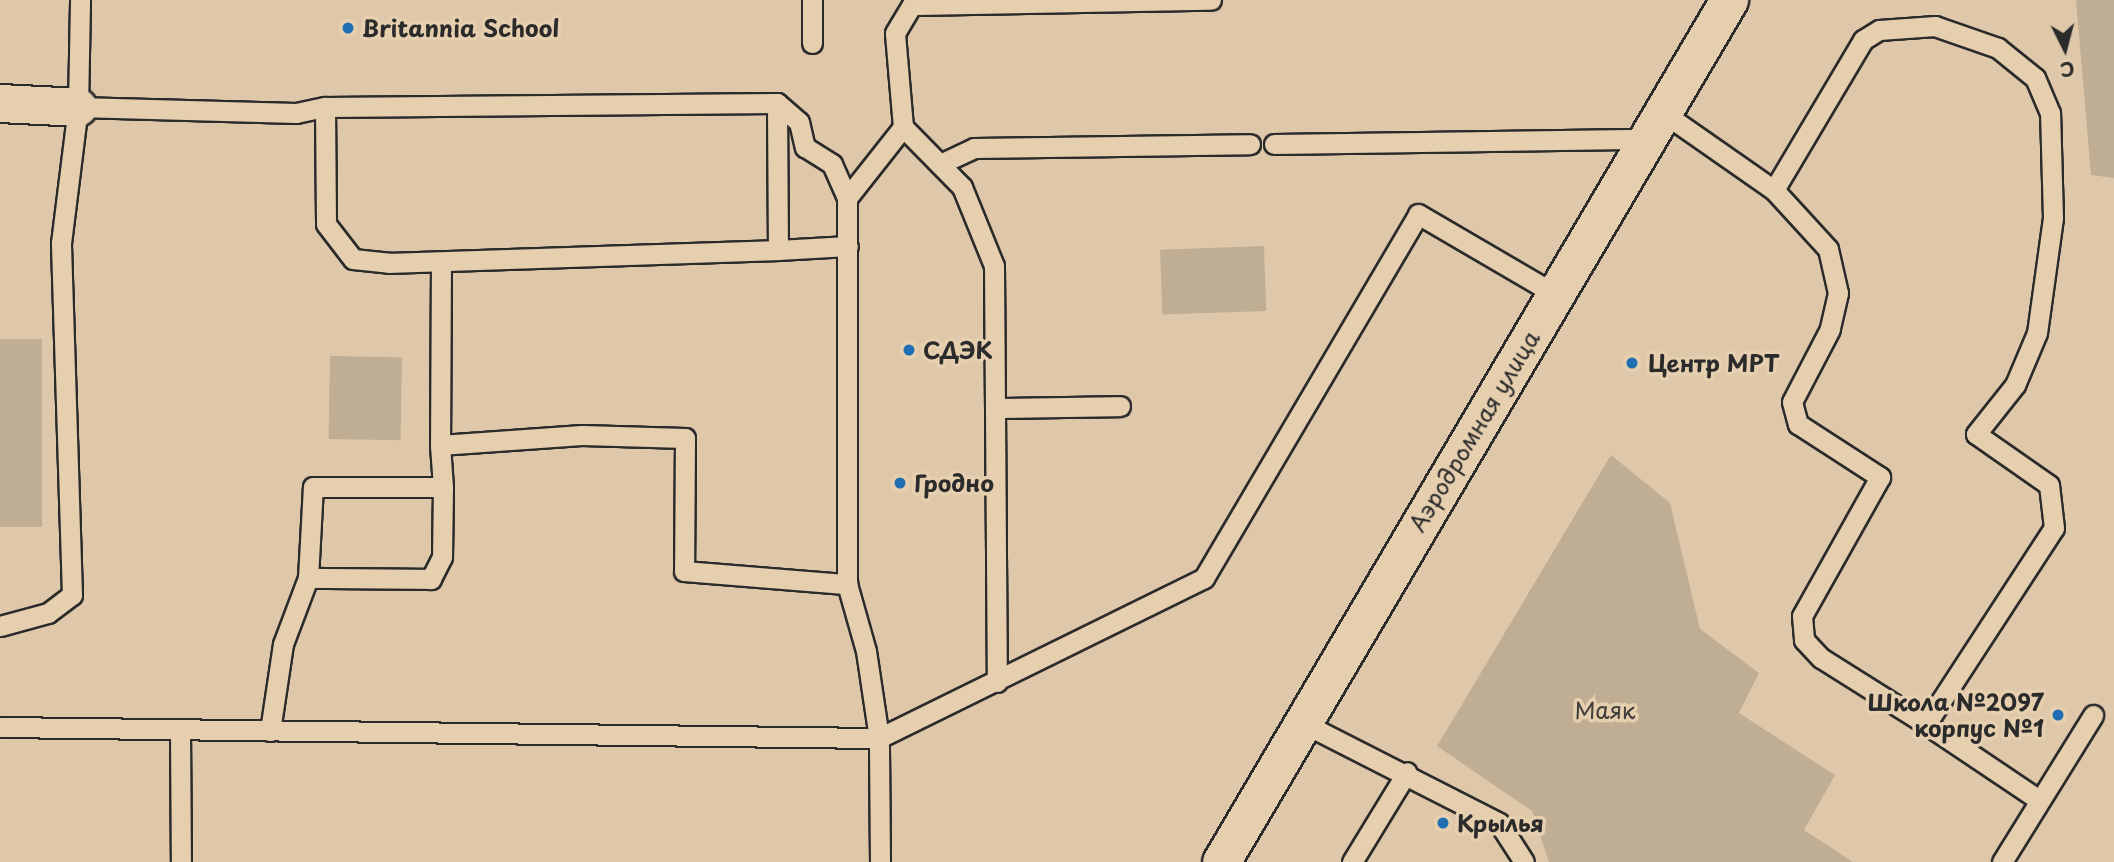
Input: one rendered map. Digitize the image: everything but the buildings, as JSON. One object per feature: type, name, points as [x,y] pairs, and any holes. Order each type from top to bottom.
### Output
[{"type":"street","name":"Аэродромная улица","points":[[1221,862],[1305,724],[1729,0]]},
{"type":"street","points":[[0,103],[78,107]]},
{"type":"lane","points":[[0,626],[48,613],[72,594],[61,243],[78,107],[80,0]]},
{"type":"lane","points":[[812,0],[813,43]]},
{"type":"lane","points":[[998,682],[994,266],[962,187],[902,127],[895,33],[912,5],[1211,0]]},
{"type":"lane","points":[[1774,190],[1863,40],[1879,30],[1935,26],[1998,48],[2035,78],[2050,113],[2053,218],[2037,333],[2015,385],[1976,434],[2049,485],[2054,528],[1926,724]]},
{"type":"lane","points":[[78,107],[296,113],[325,107],[777,103],[799,122],[805,147],[832,164],[847,198],[847,584],[866,651],[879,738],[880,862]]},
{"type":"lane","points":[[777,103],[778,250]]},
{"type":"lane","points":[[325,107],[326,224],[353,260],[441,262],[848,246]]},
{"type":"lane","points":[[1274,144],[1654,125],[1774,190],[1828,249],[1838,293],[1830,329],[1792,402],[1798,424],[1880,477],[1802,616],[1804,640],[1821,658],[2039,800]]},
{"type":"lane","points":[[847,198],[902,127]]},
{"type":"lane","points":[[940,164],[974,148],[1250,144]]},
{"type":"lane","points":[[0,726],[879,738],[998,682],[1204,578],[1418,214],[1555,294]]},
{"type":"lane","points":[[308,578],[431,579],[442,557],[441,262]]},
{"type":"lane","points":[[995,408],[1120,406]]},
{"type":"lane","points":[[440,445],[582,435],[685,438],[684,571],[847,584]]},
{"type":"lane","points":[[270,731],[283,644],[308,578],[313,487],[443,487]]},
{"type":"lane","points":[[2002,862],[2093,715]]},
{"type":"lane","points":[[1305,724],[1408,772],[1499,823],[1524,862]]},
{"type":"lane","points":[[180,730],[181,862]]},
{"type":"lane","points":[[1352,862],[1408,772]]},
{"type":"green space","points":[[2076,0],[2114,0],[2114,178],[2091,175]]},
{"type":"green space","points":[[1264,246],[1266,311],[1162,315],[1160,250]]},
{"type":"green space","points":[[0,339],[42,339],[42,527],[0,527]]},
{"type":"green space","points":[[330,356],[402,357],[401,440],[329,439]]},
{"type":"green space","name":"Маяк","points":[[1611,455],[1670,503],[1700,629],[1759,673],[1739,713],[1835,775],[1804,830],[1853,862],[1549,862],[1532,811],[1437,746]]},
{"type":"place","name":"Britannia School","points":[[348,28]]},
{"type":"place","name":"СДЭК","points":[[909,350]]},
{"type":"place","name":"Центр МРТ","points":[[1632,363]]},
{"type":"place","name":"Гродно","points":[[900,483]]},
{"type":"place","name":"Школа №2097 корпус №1","points":[[2058,715]]},
{"type":"place","name":"Крылья","points":[[1443,823]]}]
